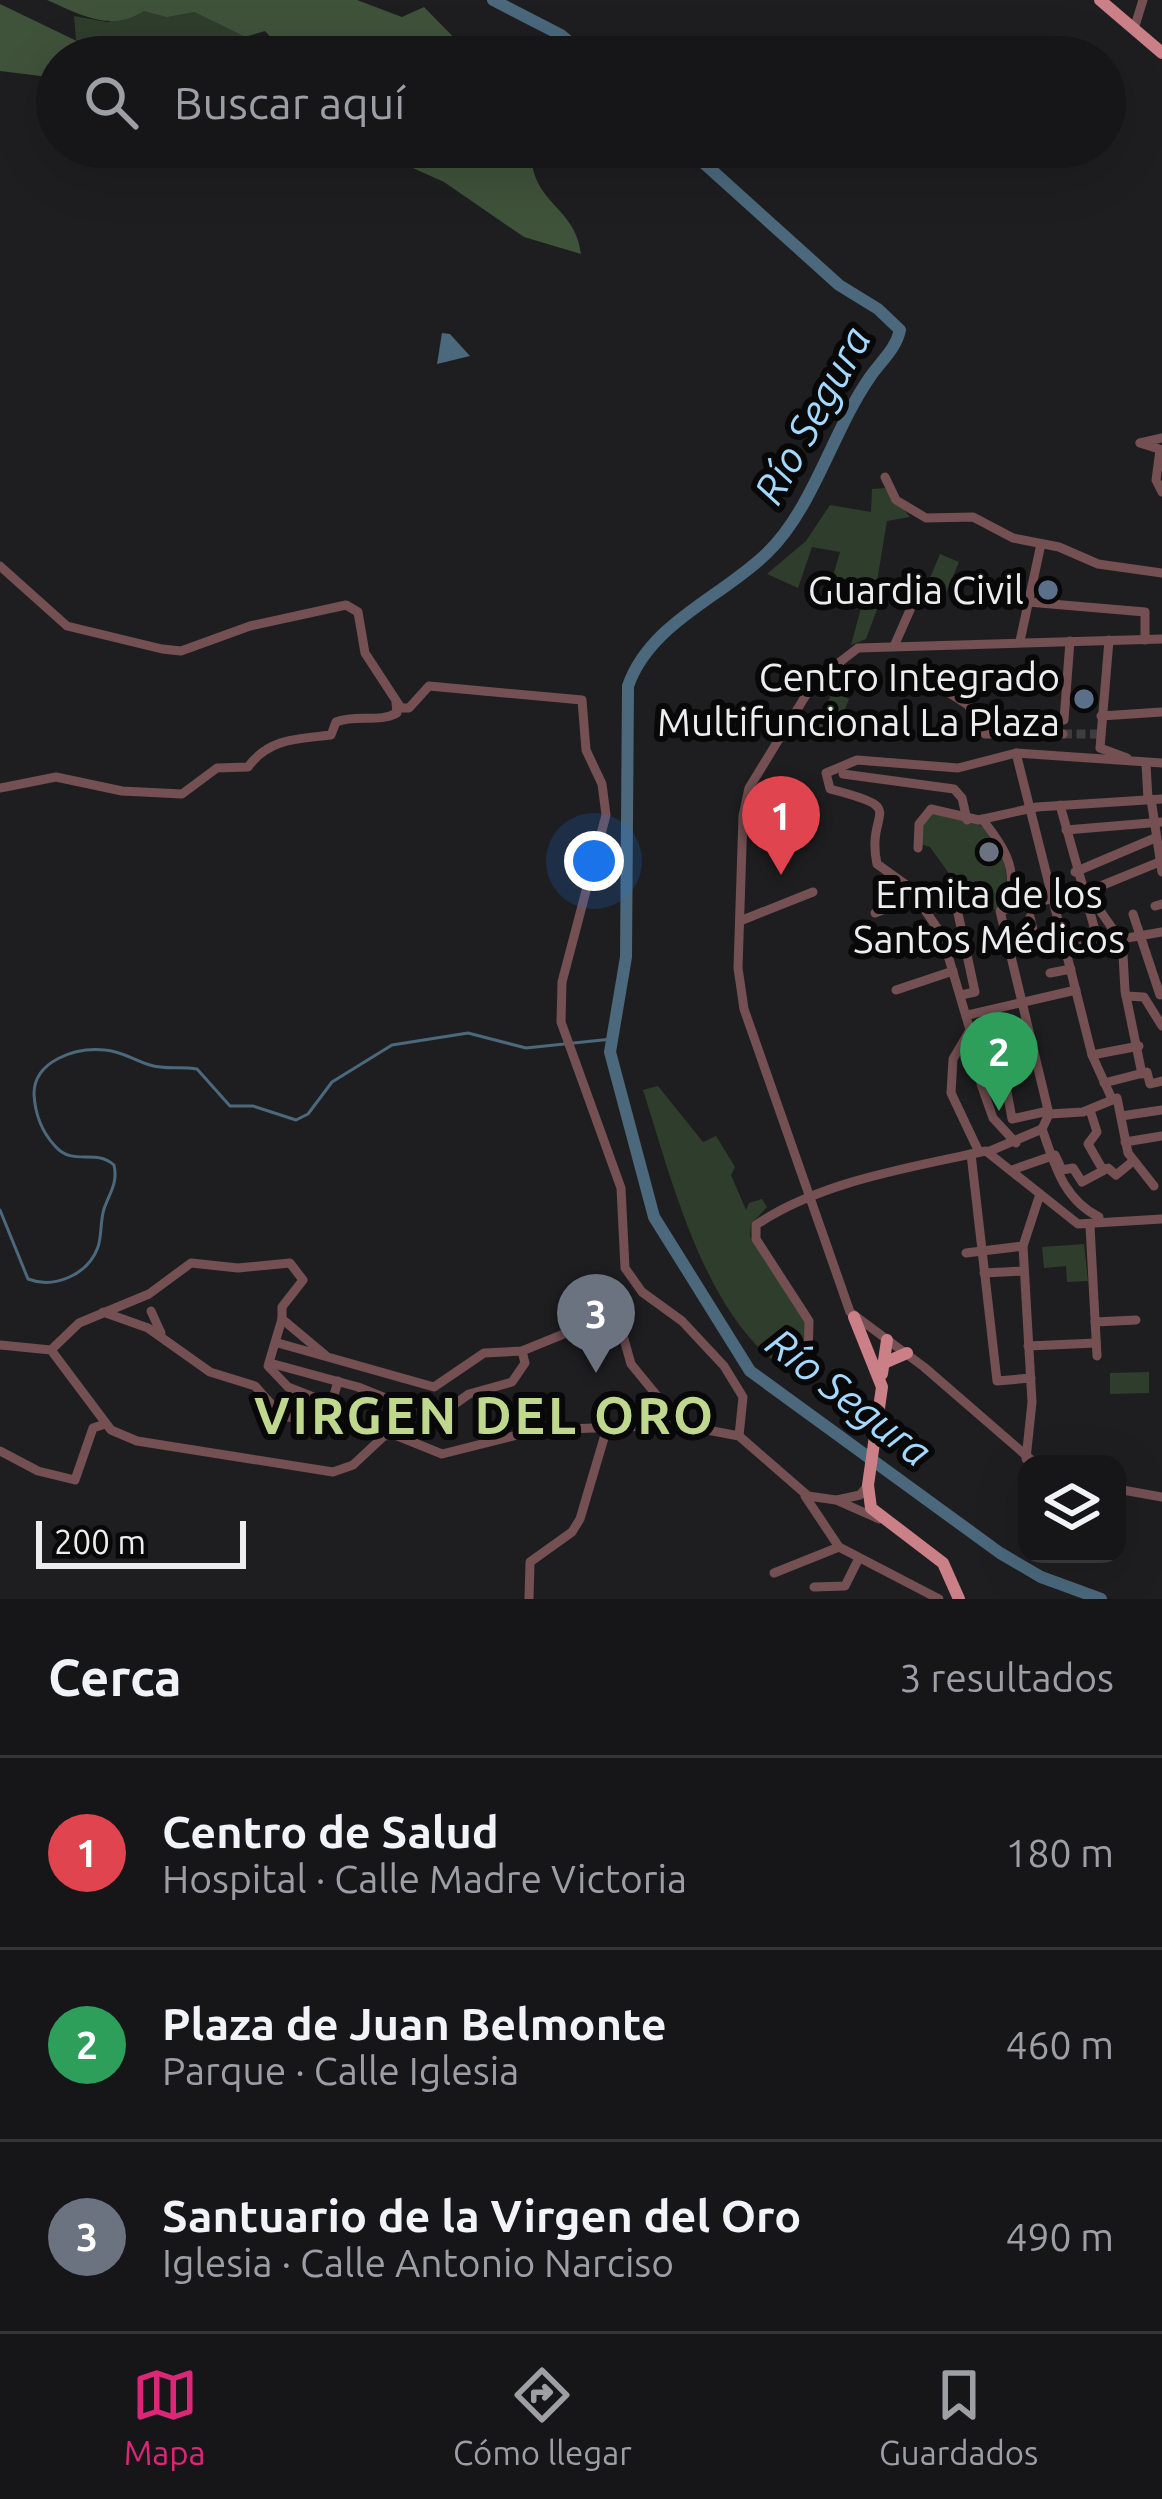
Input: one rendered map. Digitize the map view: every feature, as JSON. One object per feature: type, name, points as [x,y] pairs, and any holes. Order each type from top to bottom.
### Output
[{"type":"main road","points":[[1100,0],[1162,53]]},
{"type":"main road","points":[[854,1317],[880,1367]]},
{"type":"main road","points":[[887,1340],[868,1485],[871,1508],[879,1519],[944,1563],[959,1599]]},
{"type":"main road","points":[[880,1367],[907,1353]]},
{"type":"street","points":[[1134,29],[1143,0]]},
{"type":"street","points":[[1140,442],[1161,446],[1156,469],[1162,492]]},
{"type":"street","points":[[885,477],[896,500],[914,514],[937,520],[974,517],[1013,538],[1098,564],[1162,573]]},
{"type":"street","points":[[1020,641],[1041,544]]},
{"type":"street","points":[[0,566],[67,626],[161,649],[181,651],[310,610],[355,608],[365,653],[396,703],[397,713],[346,717],[336,722],[332,735],[279,742],[259,752],[248,767],[217,768],[182,794],[122,791],[56,777],[0,788]]},
{"type":"street","points":[[895,644],[921,585]]},
{"type":"street","points":[[1028,602],[1145,612],[1145,640]]},
{"type":"street","points":[[1024,1455],[907,1353],[854,1317],[808,1200],[744,1010],[743,816],[758,766],[826,670],[858,649],[895,644],[1162,639]]},
{"type":"street","points":[[1108,640],[1100,748],[1144,764]]},
{"type":"street","points":[[1064,720],[1070,641]]},
{"type":"street","points":[[916,670],[968,705],[986,734],[1063,734]]},
{"type":"street","points":[[396,703],[409,707],[429,686],[441,686],[486,687],[538,699],[569,698],[585,706],[586,750],[602,784],[606,815],[562,982],[561,1022],[590,1096],[602,1145],[615,1166],[624,1207],[625,1268],[642,1292],[699,1336],[743,1397],[739,1436]]},
{"type":"street","points":[[1101,716],[1162,712]]},
{"type":"street","points":[[1016,753],[1092,1055],[1114,1098],[1132,1162],[1154,1181]]},
{"type":"street","points":[[1031,1378],[997,1381],[982,1251],[980,1152],[951,1093],[953,1058],[970,1030],[941,935],[916,896],[874,858],[882,817],[877,805],[863,795],[830,789],[826,782],[829,769],[857,760],[958,768],[1016,753],[1162,763]]},
{"type":"street","points":[[1082,897],[1161,865],[1154,799],[1144,764]]},
{"type":"street","points":[[843,774],[954,789],[962,798],[967,820]]},
{"type":"street","points":[[918,848],[919,824],[931,809],[967,820],[1060,805],[1154,799]]},
{"type":"street","points":[[1060,805],[1098,941]]},
{"type":"street","points":[[808,1363],[809,1321],[754,1232],[777,1211],[808,1200],[1016,1143],[1042,1129],[1049,1113],[1003,906],[1012,888],[1006,850],[982,819]]},
{"type":"street","points":[[1066,830],[1157,823]]},
{"type":"street","points":[[1075,872],[1155,838]]},
{"type":"street","points":[[740,921],[813,892]]},
{"type":"street","points":[[875,913],[916,896]]},
{"type":"street","points":[[1082,897],[1092,899],[1120,937],[1142,1074]]},
{"type":"street","points":[[1003,906],[1050,899]]},
{"type":"street","points":[[957,909],[975,992],[961,994]]},
{"type":"street","points":[[1126,996],[1145,1000],[1161,994],[1133,914]]},
{"type":"street","points":[[1030,917],[1035,938],[1059,932]]},
{"type":"street","points":[[1064,949],[1162,932]]},
{"type":"street","points":[[1050,973],[1071,969]]},
{"type":"street","points":[[896,990],[953,971]]},
{"type":"street","points":[[968,1015],[1076,990]]},
{"type":"street","points":[[1145,1000],[1162,1026]]},
{"type":"street","points":[[992,1010],[1007,1074],[1001,1078],[1015,1121],[1090,1110],[1114,1098]]},
{"type":"street","points":[[1092,1055],[1139,1046]]},
{"type":"street","points":[[1104,1084],[1147,1072],[1150,1084],[1162,1081]]},
{"type":"street","points":[[981,1084],[993,1118],[1016,1143]]},
{"type":"street","points":[[1090,1110],[1097,1132],[1088,1144],[1103,1171],[1116,1175],[1132,1162]]},
{"type":"street","points":[[1120,1116],[1162,1110]]},
{"type":"street","points":[[1042,1129],[1071,1198],[1099,1216]]},
{"type":"street","points":[[1125,1142],[1162,1136]]},
{"type":"street","points":[[980,1152],[1012,1170],[1065,1217],[1090,1226],[1162,1219]]},
{"type":"street","points":[[1012,1170],[1052,1155]]},
{"type":"street","points":[[1052,1155],[1062,1170],[1073,1168],[1082,1182],[1103,1171]]},
{"type":"street","points":[[1031,1455],[1023,1246],[1040,1195]]},
{"type":"street","points":[[1090,1226],[1097,1356]]},
{"type":"street","points":[[966,1253],[1023,1246]]},
{"type":"street","points":[[51,1350],[80,1323],[149,1294],[191,1263],[238,1268],[290,1264],[302,1275],[302,1285],[282,1307],[278,1343],[269,1364]]},
{"type":"street","points":[[985,1273],[1024,1271]]},
{"type":"street","points":[[151,1311],[164,1337]]},
{"type":"street","points":[[584,1311],[620,1325],[631,1364],[681,1424]]},
{"type":"street","points":[[103,1312],[164,1337],[210,1372],[255,1386],[282,1416],[321,1424],[338,1381]]},
{"type":"street","points":[[282,1319],[325,1355]]},
{"type":"street","points":[[1096,1322],[1136,1320]]},
{"type":"street","points":[[278,1343],[434,1388],[484,1353],[521,1351],[576,1329]]},
{"type":"street","points":[[1028,1346],[1096,1343]]},
{"type":"street","points":[[0,1345],[51,1350],[69,1367],[105,1424],[137,1441],[212,1448],[325,1472],[352,1465],[384,1436],[395,1435],[429,1452],[453,1454],[502,1435],[607,1428],[681,1424],[739,1436],[804,1493],[839,1546],[939,1599]]},
{"type":"street","points":[[269,1364],[338,1381],[435,1418],[469,1394],[512,1382],[526,1363],[527,1354],[521,1351]]},
{"type":"street","points":[[269,1364],[288,1387],[332,1405]]},
{"type":"street","points":[[0,1451],[38,1471],[75,1480],[93,1428],[105,1424]]},
{"type":"street","points":[[529,1599],[530,1562],[572,1532],[607,1428]]},
{"type":"street","points":[[836,1500],[860,1495],[868,1485]]},
{"type":"street","points":[[1126,1491],[1162,1497]]},
{"type":"street","points":[[804,1493],[836,1500],[879,1519]]},
{"type":"street","points":[[774,1573],[839,1546]]},
{"type":"street","points":[[814,1587],[844,1586],[859,1558]]},
{"type":"green space","points":[[47,0],[357,0],[402,17],[424,7],[452,36],[270,36],[265,31],[243,36],[194,12],[167,17],[144,11],[119,21],[83,15]]},
{"type":"green space","points":[[0,4],[66,36],[36,36],[36,75],[0,71]]},
{"type":"green space","points":[[143,11],[194,12],[243,36],[76,36],[74,16],[107,22]]},
{"type":"green space","points":[[413,168],[533,168],[544,193],[570,224],[581,254],[524,237],[444,182]]},
{"type":"green space","points":[[887,488],[910,517],[887,521],[877,581],[886,585],[866,639],[851,645],[861,608],[827,597],[840,552],[812,547],[798,588],[767,574],[806,541],[830,505],[871,512],[872,489]]},
{"type":"green space","points":[[940,554],[959,562],[943,600],[924,592]]},
{"type":"green space","points":[[832,692],[849,699],[835,735],[818,728]]},
{"type":"green space","points":[[935,811],[973,821],[995,840],[1005,869],[1007,908],[976,911],[930,847],[921,844],[923,821]]},
{"type":"green space","points":[[658,1086],[703,1142],[716,1136],[735,1167],[731,1175],[746,1210],[749,1203],[762,1199],[767,1207],[751,1224],[750,1237],[806,1324],[806,1359],[786,1370],[733,1317],[695,1243],[643,1090]]},
{"type":"green space","points":[[1084,1244],[1088,1281],[1067,1282],[1066,1266],[1044,1268],[1042,1247]]},
{"type":"green space","points":[[1149,1372],[1149,1393],[1110,1394],[1110,1373]]},
{"type":"water","points":[[442,333],[450,334],[470,356],[437,364]]},
{"type":"waterway","name":"Río Segura","points":[[493,0],[562,36]]},
{"type":"waterway","name":"Río Segura","points":[[709,168],[839,285],[878,309],[900,330],[857,398],[783,535],[749,569],[670,628],[638,664],[628,686],[626,957],[610,1052],[654,1217],[750,1371],[1000,1553],[1041,1577],[1101,1599]]},
{"type":"waterway","points":[[0,1210],[28,1279],[48,1282],[69,1277],[86,1265],[98,1247],[114,1165],[62,1152],[43,1128],[35,1101],[41,1073],[69,1054],[105,1050],[155,1066],[197,1069],[230,1106],[253,1106],[296,1120],[308,1114],[332,1082],[392,1045],[468,1033],[526,1048],[612,1039]]},
{"type":"tunnel","points":[[1063,734],[1099,734]]},
{"type":"place","name":"Guardia Civil","points":[[1048,590]]},
{"type":"place","name":"Centro Integrado Multifuncional La Plaza","points":[[1084,699]]},
{"type":"place","name":"Ermita de los Santos Médicos","points":[[989,852]]},
{"type":"place","name":"Centro de Salud","points":[[781,875]]},
{"type":"place","name":"Plaza de Juan Belmonte","points":[[999,1111]]},
{"type":"place","name":"Santuario de la Virgen del Oro","points":[[596,1373]]},
{"type":"district","name":"VIRGEN DEL ORO","points":[[485,1416]]}]
